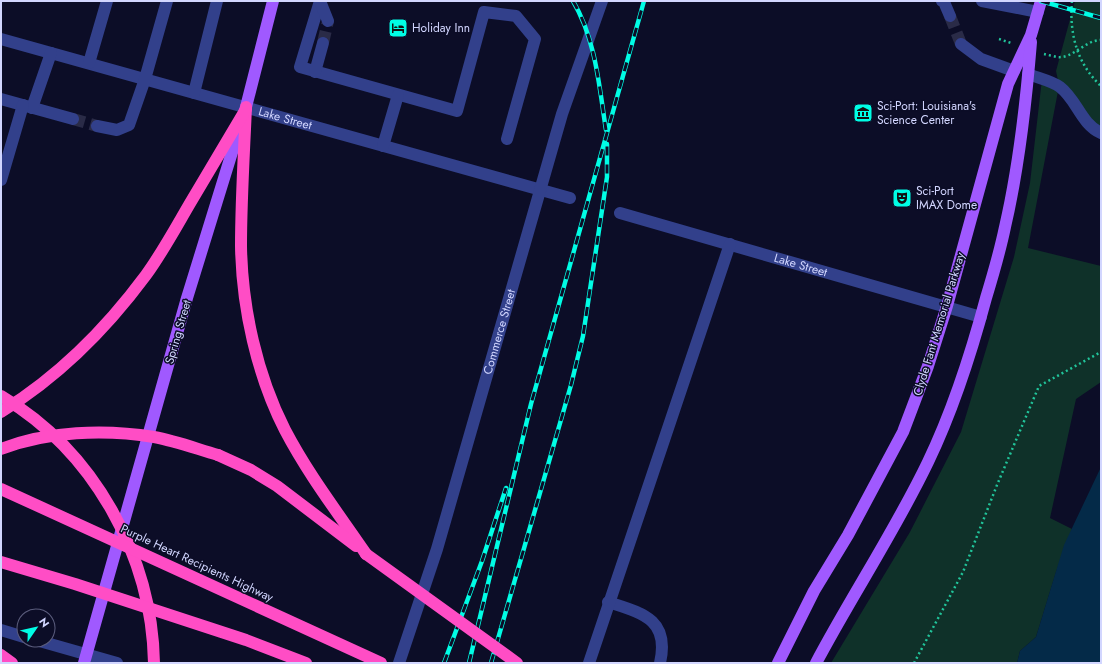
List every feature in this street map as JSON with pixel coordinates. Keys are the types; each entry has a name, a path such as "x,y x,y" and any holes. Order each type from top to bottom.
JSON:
{"highway":[{"path":"1,412 28,395 73,358 126,300 164,248 246,108"},
{"path":"246,108 241,247 246,298 254,343 267,387 285,429 306,468 366,554"},
{"path":"1,396 36,420 56,438 96,484 115,513 129,542 140,574 148,605 154,663"},
{"path":"1,449 50,436 109,434 154,437 218,455 251,470 277,486 366,554 517,663"},
{"name":"Purple Heart Recipients Highway","path":"1,489 381,663"},
{"path":"1,562 75,584 239,637 306,663"},
{"path":"1,655 12,663"}],"main road":[{"name":"Spring Street","path":"85,659 187,298 246,108 272,1"},
{"name":"Clyde Fant Memorial Parkway","path":"816,663 842,612 899,519 929,461 954,400 981,317 1006,227 1018,157 1028,74 1028,49 1039,7"},
{"name":"Clyde Fant Memorial Parkway","path":"778,663 814,591 848,535 903,432 928,366 947,306 1008,84 1014,71 1028,49"}],"street":[{"path":"90,63 107,1"},
{"path":"97,126 117,130 129,125 145,79 167,1"},
{"path":"194,93 217,1"},
{"path":"320,1 328,22"},
{"path":"320,1 300,67 457,111 484,12 516,16 535,39 507,139"},
{"name":"Commerce Street","path":"399,663 437,549 562,114 602,1"},
{"path":"946,1 950,16"},
{"path":"982,1 1039,7"},
{"name":"Lake Street","path":"1,39 570,198"},
{"path":"315,72 323,43"},
{"path":"961,44 981,59 1014,71"},
{"path":"1,180 27,106 51,53"},
{"path":"1028,74 1059,86 1070,96 1082,117 1096,131 1101,133"},
{"path":"383,146 398,95"},
{"path":"1,99 73,119"},
{"name":"Lake Street","path":"620,213 981,317"},
{"path":"589,663 608,602 730,244"},
{"path":"608,602 643,613 658,628 664,649 660,663"},
{"path":"1,630 16,635"},
{"path":"56,648 85,659 117,663"}],"path":[{"path":"1072,1 1072,28 1077,51 1093,79 1101,86"},
{"path":"999,39 1058,57 1077,51 1091,42 1101,40"},
{"path":"914,663 963,572 997,485 1039,386 1101,352"}],"green space":[{"path":"1075,1 1101,1 1101,133 1059,86 1028,248 1101,266 1101,382 1076,399 1050,518 1072,529 1056,572 1036,637 1020,651 1017,663 831,663 910,532 961,432 1014,257 1030,183 1042,79 1059,85 1056,71"}],"water":[{"path":"1101,467 1101,663 1017,663 1020,651 1036,637 1064,545"}],"tunnel":[{"path":"950,16 961,44"},
{"path":"323,43 328,21"},
{"path":"73,119 97,126"}],"railway":[{"path":"573,1 581,16 592,47 599,80 606,130"},
{"path":"469,663 531,404 644,1"},
{"path":"1041,1 1101,18"},
{"path":"491,663 571,385 583,336 607,177 607,144"},
{"path":"444,663 482,561 506,488"}],"place":[{"name":"Holiday Inn","path":"398,28"},
{"name":"Sci-Port: Louisiana's Science Center","path":"863,113"},
{"name":"Sci-Port IMAX Dome","path":"902,198"}]}
